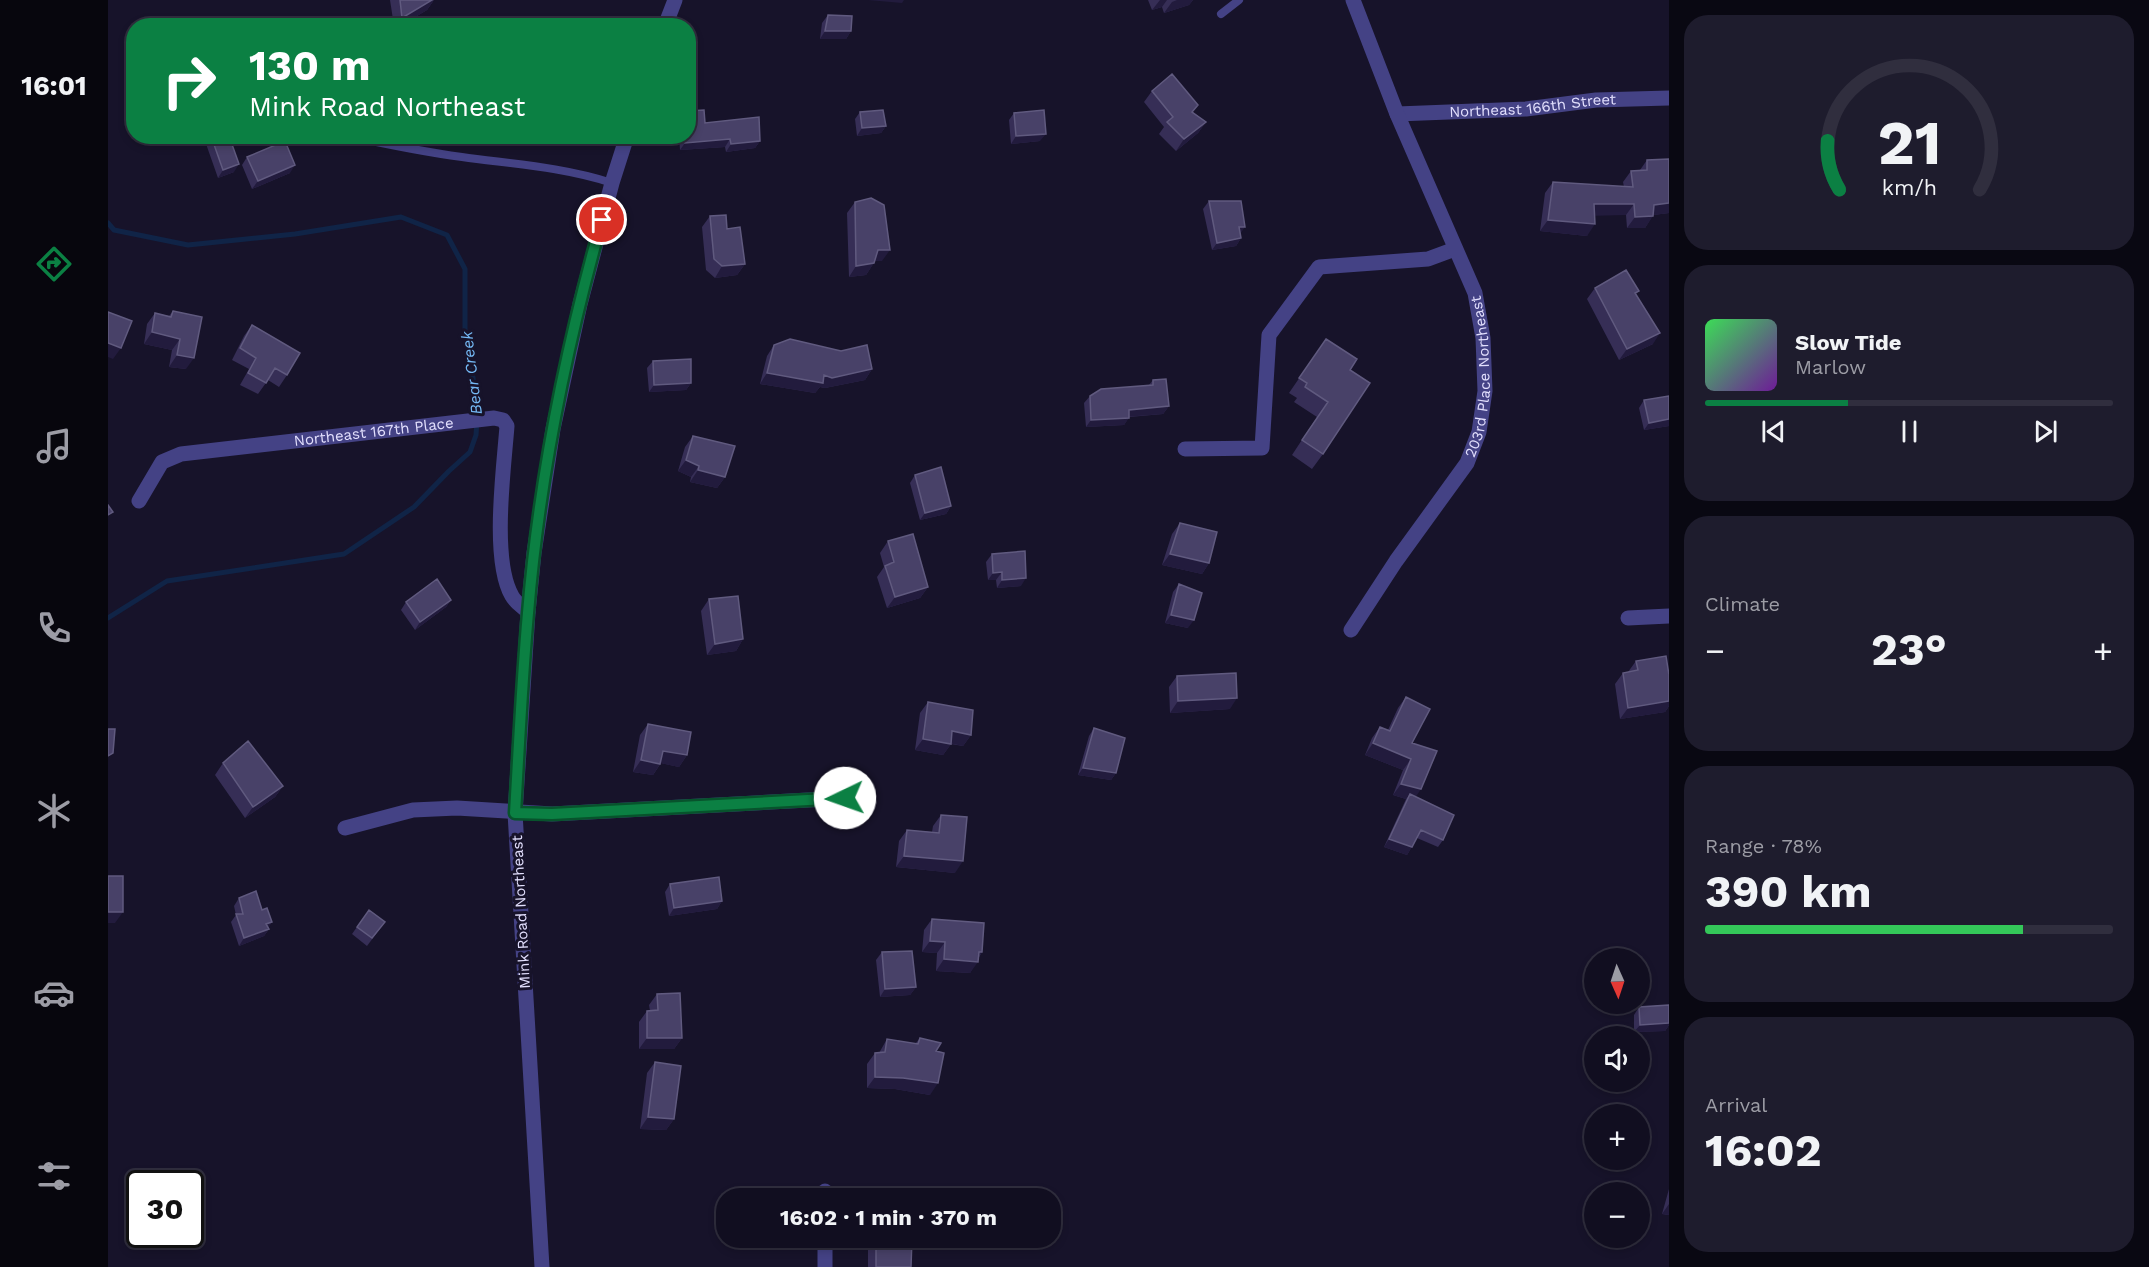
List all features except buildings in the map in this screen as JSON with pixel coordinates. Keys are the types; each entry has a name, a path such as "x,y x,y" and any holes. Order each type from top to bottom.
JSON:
{"street":[{"path":"668,18 675,0"},
{"name":"203rd Place Northeast","path":"1351,630 1396,561 1467,463 1479,432 1485,391 1483,338 1475,293 1397,114 1353,0"},
{"name":"Northeast 166th Street","path":"1397,114 1526,109 1596,100 1669,98"},
{"name":"Mink Road Northeast","path":"542,1267 515,813 528,612 534,553 553,429 580,304 624,144"},
{"path":"1185,449 1262,448 1269,335 1319,267 1428,259 1455,249"},
{"name":"Northeast 167th Place","path":"139,501 162,462 181,454 494,418 503,420 507,426 500,525 505,572 512,596 528,612"},
{"path":"1628,618 1669,616"},
{"path":"345,828 413,810 457,808 552,814 845,798"},
{"path":"825,1248 825,1267"}],"lane":[{"path":"1221,14 1239,0"},
{"path":"391,144 460,157 541,167 594,177 612,183"}],"waterway":[{"name":"Bear Creek","path":"108,223 114,230 188,245 295,234 401,217 447,235 465,269 465,331 478,407 476,435 470,452 414,507 344,554 167,581 108,618"}],"route":[{"path":"602,220 580,304 553,429 534,553 515,813 552,814 845,798"}]}
